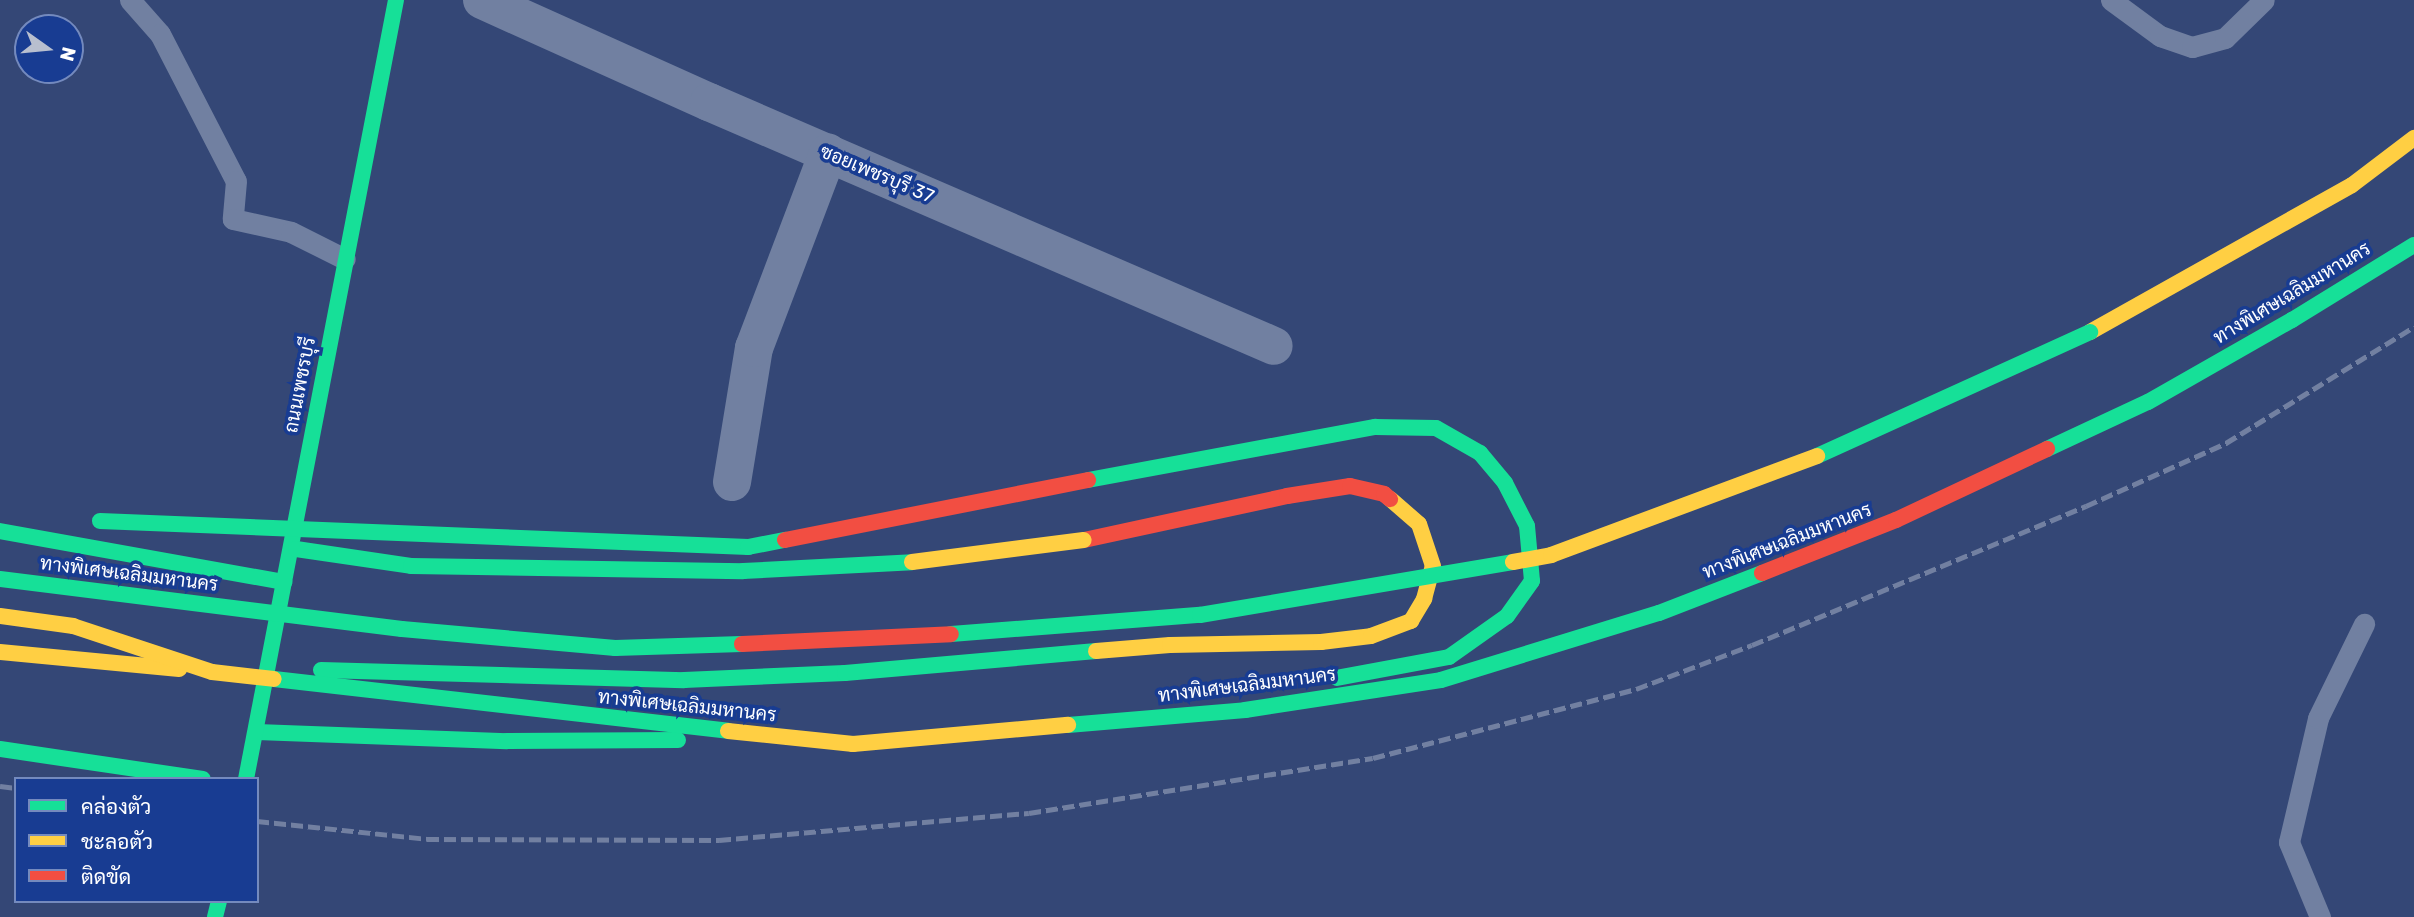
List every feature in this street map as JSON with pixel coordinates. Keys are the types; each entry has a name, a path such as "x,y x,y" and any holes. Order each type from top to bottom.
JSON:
{"main road":[{"name":"ถนนเพชรบุรี","path":"246,777 396,0"},
{"name":"ทางพิเศษเฉลิมมหานคร","path":"0,579 402,629 615,648 875,640 1200,615 1551,555 1816,457 2090,332 2352,185 2414,138"},
{"name":"ทางพิเศษเฉลิมมหานคร","path":"0,616 73,626 212,672 637,722 853,744 1245,710 1441,680 1658,613 1896,520 2148,402 2414,245"},
{"path":"268,669 684,680 775,677 1170,645 1321,642 1371,636 1411,621 1424,599 1433,566 1419,524 1384,494 1350,486 1287,496 1084,540 923,561 743,571 411,566 94,520 748,547 1376,427 1436,428 1480,453 1505,483 1527,526 1532,582 1507,616 1449,657 1325,680"},
{"path":"0,531 284,582"},
{"path":"0,652 212,672"},
{"path":"257,732 507,741 732,740 947,723 1202,697"},
{"path":"0,749 189,777"}],"street":[{"name":"ซอยเพชรบุรี 37","path":"482,0 1274,345"},
{"path":"732,482 754,348 828,153"}],"lane":[{"path":"130,0 160,34 236,181 233,219 290,232 345,260"},
{"path":"2111,0 2160,36 2192,47 2225,38 2264,0"},
{"path":"2320,917 2289,842 2318,718 2364,624"}],"railway":[{"path":"259,821 427,839 719,840 1029,813 1373,758 1636,689 1752,645 2086,506 2226,443 2414,327"},
{"path":"0,786 14,788"}],"traffic: fast":[{"path":"246,777 396,0"},
{"path":"2148,402 2292,320 2414,245"},
{"path":"1817,456 2090,332"},
{"path":"2047,449 2148,402"},
{"path":"1088,480 1375,427 1436,428 1480,453 1505,483 1527,526 1532,581 1507,616 1449,657 1337,678"},
{"path":"100,521 748,547 785,540"},
{"path":"0,531 284,582"},
{"path":"296,549 411,566 743,571 912,562"},
{"path":"951,634 1200,615 1513,562"},
{"path":"1068,725 1245,710 1441,680 1659,613 1762,573"},
{"path":"0,579 402,629 615,648 742,644"},
{"path":"321,670 684,680 845,673 1096,651"},
{"path":"274,679 728,731"},
{"path":"257,732 507,741 678,740"},
{"path":"0,749 189,777"},
{"path":"215,917 218,903"}],"traffic: slow":[{"path":"2090,332 2352,185 2414,138"},
{"path":"1513,562 1551,555 1817,456"},
{"path":"1096,651 1170,645 1321,642 1371,636 1411,621 1424,599 1433,566 1419,524 1390,499"},
{"path":"912,562 1084,540"},
{"path":"0,616 73,626 212,672 274,679"},
{"path":"0,652 179,669"},
{"path":"728,731 853,744 1068,725"}],"traffic: jam":[{"path":"1762,573 1896,520 2047,449"},
{"path":"785,540 1088,480"},
{"path":"1084,540 1287,496 1350,486 1384,494 1390,499"},
{"path":"742,644 951,634"}]}
